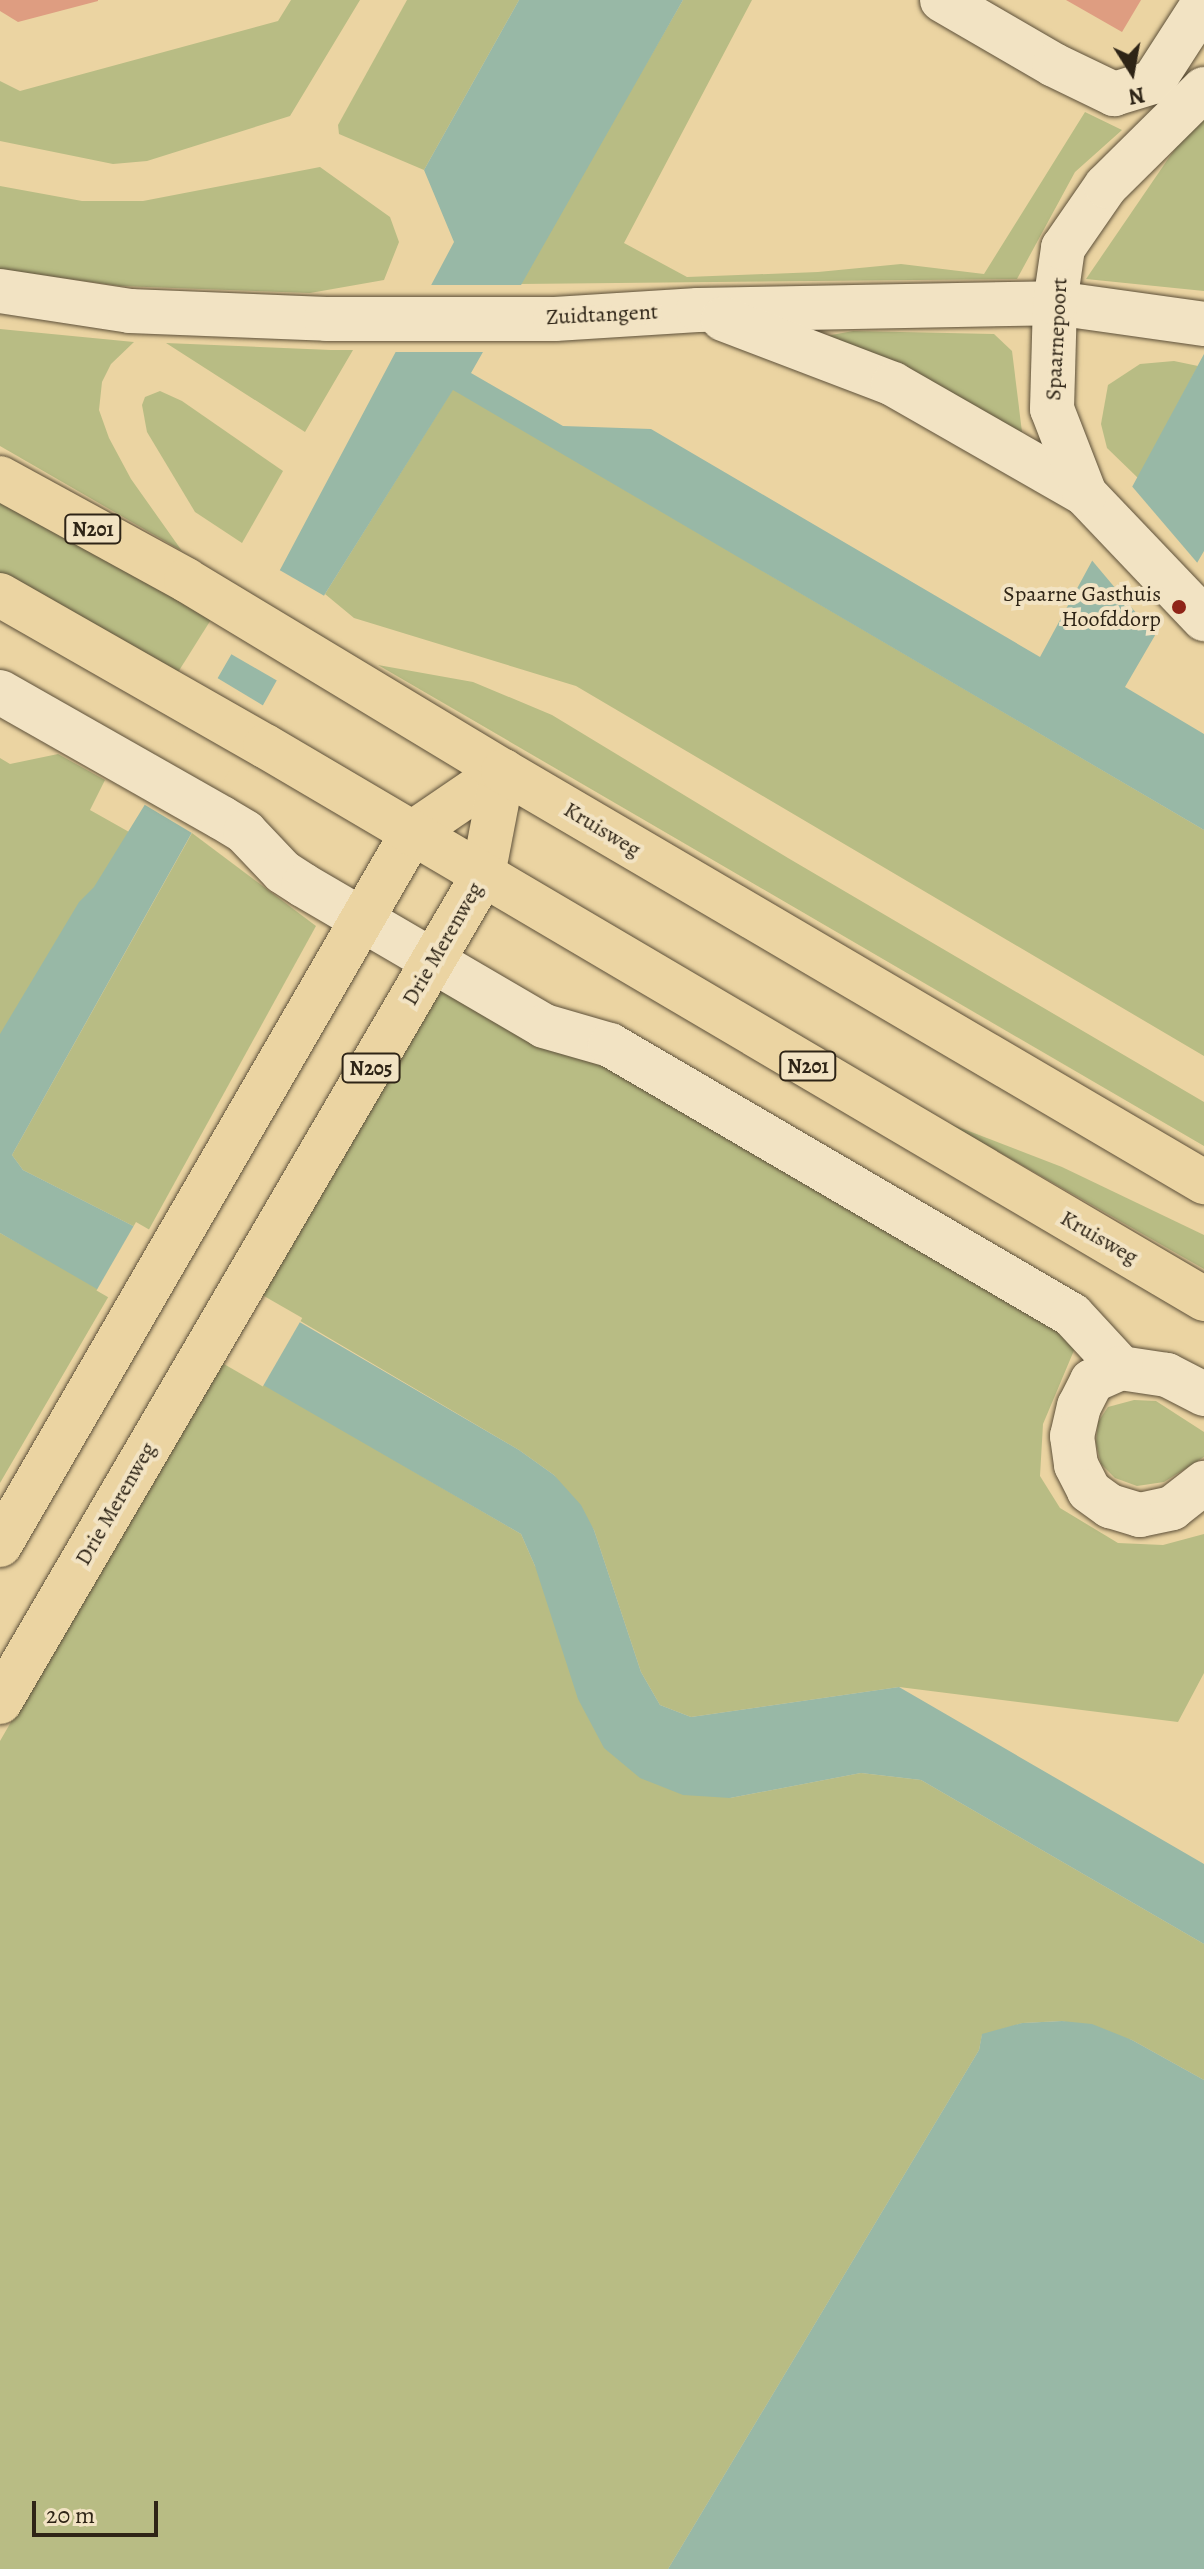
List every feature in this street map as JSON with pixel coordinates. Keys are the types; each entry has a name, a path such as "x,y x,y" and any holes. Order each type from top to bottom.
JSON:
{"main road":[{"name":"Kruisweg","path":"0,478 186,580 503,771 1204,1182"},
{"name":"Kruisweg","path":"0,595 265,746 1204,1299"},
{"path":"0,1545 412,833 503,771"},
{"name":"Drie Merenweg","path":"0,1702 483,875 503,771"}],"street":[{"path":"942,0 1054,65 1114,94 1153,82 1204,3"},
{"name":"Spaarnepoort","path":"1085,494 1052,409 1055,303 1063,248 1106,186 1204,89"},
{"name":"Zuidtangent","path":"0,291 130,311 326,319 555,319 698,310 1055,303 1198,323"},
{"name":"Spaarnepoort","path":"698,310 893,384 1085,494 1204,619"},
{"path":"0,692 245,832 283,872 544,1026 610,1045 1072,1315 1121,1368"},
{"path":"1204,1394 1167,1375 1121,1368 1092,1381 1079,1406 1072,1436 1076,1465 1089,1491 1110,1506 1140,1515 1172,1508 1204,1483"}],"green space":[{"path":"291,0 360,0 290,116 147,161 113,164 0,141 0,81 20,91 278,21"},
{"path":"407,0 519,0 424,170 339,134 338,125"},
{"path":"683,0 752,0 624,243 687,277 818,272 901,264 984,274 1085,112 1122,130 1075,172 1017,279 519,284"},
{"path":"1204,108 1204,291 1086,279 1168,159"},
{"path":"320,167 390,217 399,242 384,280 310,293 120,286 0,269 0,186 82,201 143,201"},
{"path":"0,329 134,342 111,364 102,382 99,410 109,438 131,479 182,551 0,446"},
{"path":"853,331 994,334 1012,351 1022,432 1012,437 826,336"},
{"path":"166,343 331,350 353,350 305,432"},
{"path":"1174,361 1198,366 1138,478 1107,448 1101,424 1108,385 1140,364"},
{"path":"453,389 1204,830 1204,1056 576,686 354,618 325,594"},
{"path":"160,391 182,401 283,471 242,543 195,512 147,432 142,405 145,397"},
{"path":"0,500 212,618 175,677 0,574"},
{"path":"378,665 473,682 552,715 788,858 1204,1102 1204,1146"},
{"path":"58,754 105,780 90,810 138,837 0,1071 0,758 10,764"},
{"path":"192,833 316,926 147,1233 23,1170 12,1155"},
{"path":"482,976 1083,1329 1043,1424 1040,1476 1060,1508 1118,1543 1163,1545 1204,1534 1204,1673 1178,1722 899,1687 691,1717 660,1705 641,1672 594,1530 554,1475 519,1450 258,1296 439,988"},
{"path":"948,1123 1062,1167 1204,1235 1204,1269"},
{"path":"0,1233 110,1294 0,1483"},
{"path":"221,1359 521,1534 535,1566 730,1798 861,1773 921,1780 1204,1944 1204,2080 1132,2040 1062,2021 1023,2023 982,2035 979,2050 668,2569 0,2569 0,1741"},
{"path":"1134,1400 1156,1401 1204,1432 1204,1457 1164,1482 1137,1486 1115,1478 1101,1464 1096,1443 1098,1422 1108,1407"}],"shaded area":[{"path":"519,0 683,0 471,373 563,426 651,429 1040,657 1204,354 1204,551 1125,687 1204,734 1204,830 453,390 325,594 12,1155 23,1170 147,1233 519,1450 554,1475 581,1505 594,1530 641,1672 660,1705 691,1717 899,1687 1204,1864 1204,1944 921,1780 861,1773 730,1798 683,1795 640,1778 604,1748 578,1699 535,1566 521,1534 0,1233 0,1034 79,902 94,887 144,806 281,568 454,242 424,170"},
{"path":"1062,2021 1092,2024 1132,2040 1204,2080 1204,2569 668,2569 979,2050 982,2034 1022,2023"}],"pier":[{"path":"428,285 523,285 487,352 392,352"},
{"path":"1130,484 1200,566 1158,639 1090,558"},
{"path":"276,568 327,598 279,682 228,652"},
{"path":"214,676 267,708 192,833 139,801"},
{"path":"136,1222 302,1318 263,1386 96,1290"}],"building":[{"path":"0,0 98,1 18,22 0,11"},
{"path":"1066,0 1141,0 1122,32"}],"place":[{"name":"Spaarne Gasthuis Hoofddorp","path":"1179,607"}]}
